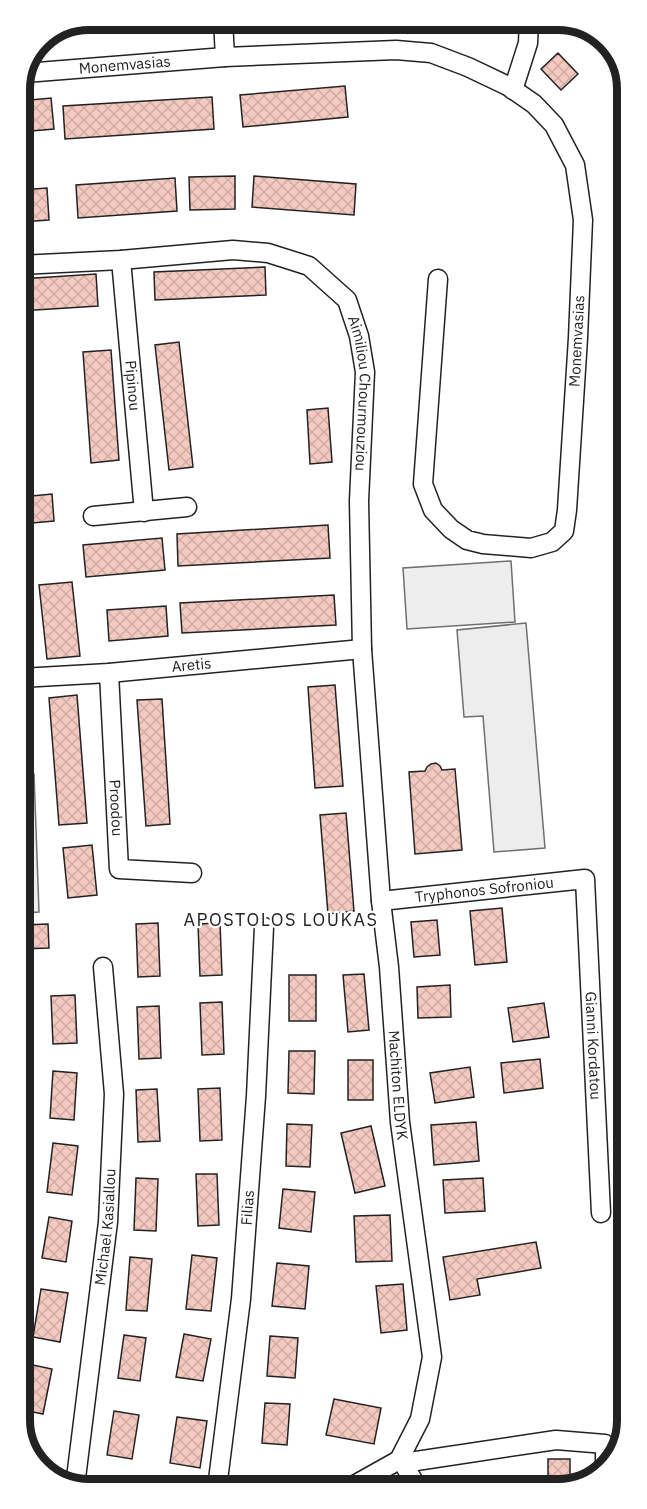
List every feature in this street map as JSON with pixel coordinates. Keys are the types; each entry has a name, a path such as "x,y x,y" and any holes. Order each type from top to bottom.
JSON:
{"street":[{"path":"224,30 225,57"},
{"path":"513,90 528,43 529,30"},
{"name":"Monemvasias","path":"33,72 225,57 396,50 431,54 468,67 513,90 534,104 554,125 575,165 583,220 567,510 564,531 552,542 531,548 483,544 467,540 451,529 433,510 423,484 438,279"},
{"name":"Aimiliou Chourmouziou","path":"30,265 121,260 233,250 268,253 309,266 347,300 359,336 365,372 359,501 362,649"},
{"name":"Pipinou","path":"121,260 144,512"},
{"path":"93,516 187,507"},
{"name":"Aretis","path":"30,677 109,673 362,649"},
{"name":"Machiton ELDYK","path":"362,649 400,1122 432,1358 420,1419 401,1462"},
{"name":"Proodou","path":"109,673 119,869 192,873"},
{"name":"Tryphonos Sofroniou","path":"381,901 585,879"},
{"name":"Gianni Kordatou","path":"585,879 601,1213"},
{"name":"Filias","path":"218,1479 241,1299 256,1096 264,927"},
{"name":"Michael Kasiallou","path":"76,1478 108,1222 114,1094 104,968"},
{"path":"368,1479 401,1462 556,1440 605,1444 605,1455"},
{"path":"401,1462 412,1479"}],"shaded area":[{"path":"511,561 515,622 407,629 403,568"},
{"path":"526,623 545,848 494,852 483,716 464,717 457,630"},
{"path":"30,774 34,774 39,912 30,913"}],"building":[{"path":"558,53 578,74 561,90 541,69"},
{"path":"345,86 348,117 243,127 240,95"},
{"path":"212,97 214,129 65,139 63,106"},
{"path":"51,98 54,129 30,131 30,100"},
{"path":"235,176 235,209 190,210 189,177"},
{"path":"254,176 356,184 354,215 252,207"},
{"path":"175,178 177,211 78,218 76,185"},
{"path":"47,188 49,220 30,221 30,189"},
{"path":"265,267 266,295 155,300 154,272"},
{"path":"96,274 98,306 30,310 30,278"},
{"path":"179,342 193,467 169,470 155,345"},
{"path":"111,350 119,460 91,463 83,352"},
{"path":"328,408 332,462 310,464 307,410"},
{"path":"52,494 54,521 30,523 30,496"},
{"path":"328,525 330,558 178,566 177,534"},
{"path":"162,538 165,570 86,577 83,545"},
{"path":"72,582 80,656 47,659 39,585"},
{"path":"334,595 336,625 182,633 180,603"},
{"path":"166,606 168,636 109,641 107,610"},
{"path":"335,685 343,786 315,788 308,687"},
{"path":"77,695 87,823 59,825 49,698"},
{"path":"162,699 170,824 146,826 137,700"},
{"path":"436,763 442,770 455,769 462,850 415,854 409,772 425,771 431,764"},
{"path":"346,813 354,911 328,914 320,815"},
{"path":"92,845 97,895 68,898 63,848"},
{"path":"502,908 507,962 475,965 470,911"},
{"path":"437,920 440,955 414,957 411,922"},
{"path":"158,923 160,976 138,977 136,924"},
{"path":"220,923 222,975 200,976 198,924"},
{"path":"48,924 49,948 30,949 30,925"},
{"path":"364,974 369,1030 348,1032 343,975"},
{"path":"289,975 316,975 316,1021 289,1021"},
{"path":"450,985 451,1017 418,1018 417,987"},
{"path":"75,995 77,1043 53,1044 51,996"},
{"path":"222,1002 224,1054 202,1055 200,1003"},
{"path":"544,1003 549,1037 513,1042 508,1008"},
{"path":"159,1006 161,1058 139,1059 137,1007"},
{"path":"289,1051 315,1051 314,1094 288,1093"},
{"path":"540,1059 543,1088 504,1093 501,1063"},
{"path":"348,1060 373,1060 373,1100 348,1100"},
{"path":"470,1067 474,1097 435,1103 430,1073"},
{"path":"53,1071 77,1073 74,1120 50,1118"},
{"path":"220,1088 222,1140 200,1141 198,1089"},
{"path":"157,1089 160,1141 138,1142 136,1090"},
{"path":"476,1122 479,1161 434,1165 431,1125"},
{"path":"287,1124 312,1125 310,1167 286,1166"},
{"path":"371,1126 385,1186 355,1193 341,1133"},
{"path":"53,1143 78,1146 72,1195 47,1192"},
{"path":"196,1174 217,1174 219,1225 198,1226"},
{"path":"136,1178 158,1179 156,1231 134,1230"},
{"path":"483,1178 485,1211 445,1213 443,1180"},
{"path":"283,1189 315,1192 311,1232 279,1228"},
{"path":"390,1215 392,1261 356,1262 354,1216"},
{"path":"49,1217 72,1221 66,1262 42,1258"},
{"path":"536,1242 541,1268 477,1279 480,1295 450,1300 443,1257"},
{"path":"192,1255 217,1258 211,1311 186,1309"},
{"path":"130,1257 152,1259 147,1311 126,1310"},
{"path":"277,1263 309,1266 305,1309 272,1306"},
{"path":"403,1284 407,1330 381,1333 376,1286"},
{"path":"41,1289 68,1293 60,1342 33,1337"},
{"path":"184,1334 211,1339 203,1381 176,1377"},
{"path":"124,1335 146,1338 140,1381 118,1378"},
{"path":"270,1336 298,1338 295,1378 267,1376"},
{"path":"30,1364 52,1369 43,1414 30,1411"},
{"path":"334,1399 381,1408 374,1444 326,1435"},
{"path":"265,1403 290,1404 287,1445 262,1443"},
{"path":"114,1411 139,1415 132,1459 107,1455"},
{"path":"177,1417 207,1421 200,1468 170,1463"},
{"path":"548,1459 570,1459 570,1477 548,1479"}],"district":[{"name":"APOSTOLOS LOUKAS","path":"281,920"}]}
